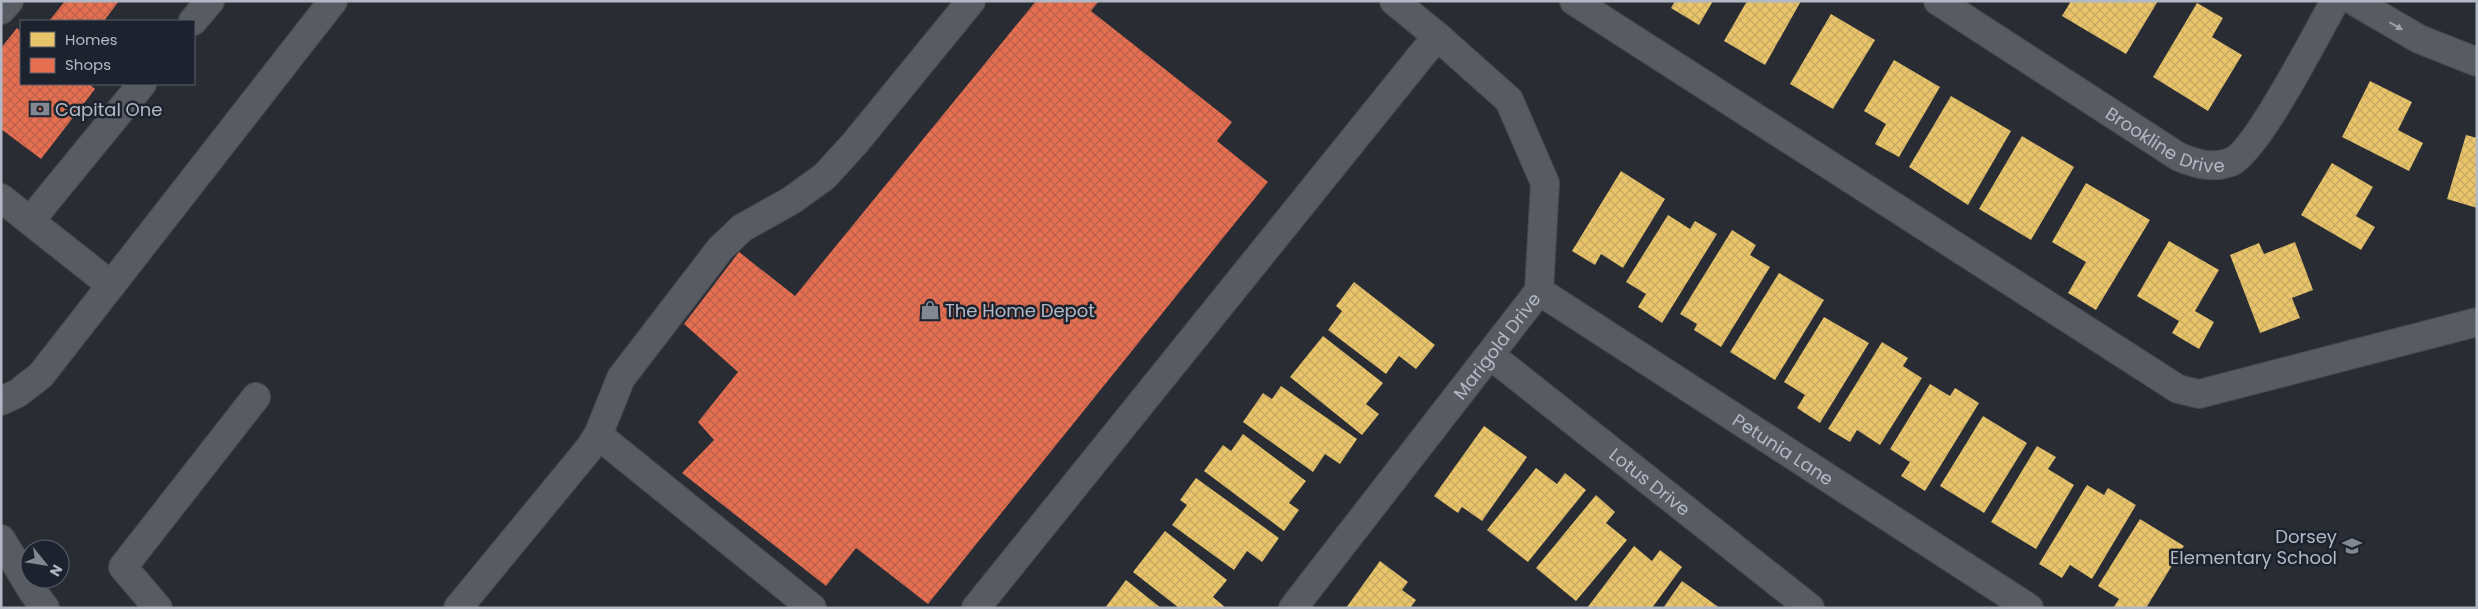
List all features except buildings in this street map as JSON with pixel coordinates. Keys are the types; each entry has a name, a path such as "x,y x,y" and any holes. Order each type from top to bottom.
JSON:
{"street":[{"path":"1,10 8,1"},
{"path":"194,20 210,1"},
{"path":"1,401 18,393 41,375 333,1"},
{"path":"458,608 598,435 621,378 720,249 742,228 792,200 825,176 971,1"},
{"name":"Marigold Drive","path":"1293,608 1539,291 1545,183 1509,100 1437,36 1394,1"},
{"path":"1574,1 2178,389 2199,394 2477,322"},
{"name":"Brookline Drive","path":"1938,1 2179,157 2205,167 2232,161 2262,129 2335,1"},
{"path":"2354,1 2419,39 2477,62"},
{"path":"976,608 1437,36"},
{"path":"30,221 141,85"},
{"path":"1,198 112,285"},
{"name":"Petunia Lane","path":"1539,291 2029,608"},
{"name":"Lotus Drive","path":"1490,355 1810,608"},
{"path":"158,608 123,567 256,397"},
{"path":"598,435 812,608"},
{"path":"1,540 32,592 45,608"}],"place":[{"name":"Capital One","path":"40,109"},
{"name":"The Home Depot","path":"930,310"},
{"name":"Dorsey Elementary School","path":"2352,546"}]}
